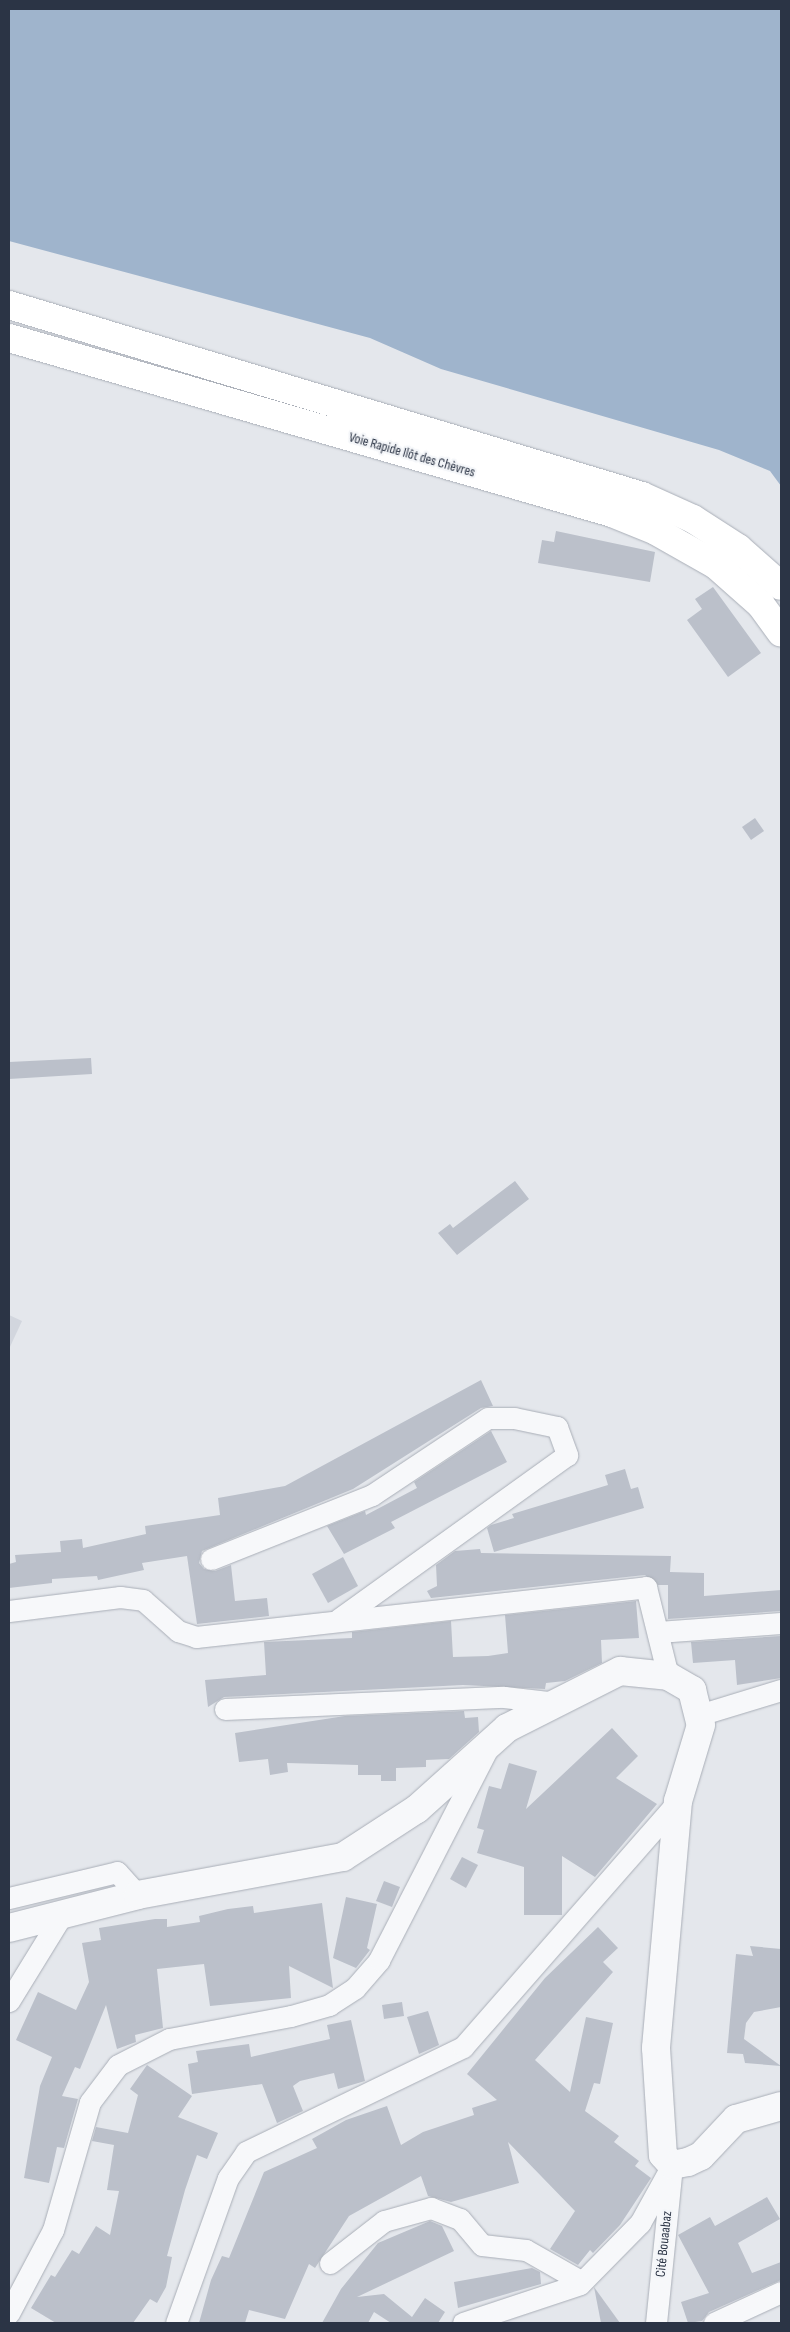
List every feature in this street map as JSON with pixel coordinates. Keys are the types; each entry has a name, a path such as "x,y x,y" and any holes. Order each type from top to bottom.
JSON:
{"highway":[{"name":"Voie Rapide Ilôt des Chèvres","path":"9,305 642,496 694,519 738,548 781,586"},
{"name":"Voie Rapide Ilôt des Chèvres","path":"9,338 612,513 656,530 716,564 761,605 781,633"}],"street":[{"path":"211,1560 372,1495 488,1418 514,1418 557,1427 567,1455 337,1620"},
{"path":"9,1611 120,1597 144,1600 178,1630 196,1637 646,1587 668,1676"},
{"path":"658,1632 781,1622"},
{"path":"9,1928 138,1895 343,1857 417,1809 506,1728 620,1671 668,1676 692,1690 701,1725 678,1801 656,2048 658,2139 663,2155 672,2165"},
{"path":"698,1715 781,1690"},
{"path":"225,1709 504,1697 557,1703"},
{"path":"9,2313 53,2230 90,2102 118,2065 169,2039 291,2016 329,2005 355,1988 379,1960 492,1741"},
{"path":"176,2323 228,2178 246,2152 462,2047 678,1801"},
{"path":"9,1898 117,1872 138,1895"},
{"path":"9,2001 62,1915"},
{"path":"464,2323 582,2282 640,2223 672,2165 701,2156 736,2119 781,2106"},
{"name":"Cité Bouaabaz","path":"656,2323 672,2165"},
{"path":"330,2263 384,2221 431,2208 460,2219 482,2245 526,2250 582,2282"},
{"path":"714,2323 781,2292"}],"shaded area":[{"path":"9,1315 22,1321 9,1349"}],"water":[{"path":"9,9 781,9 781,486 770,471 719,450 441,369 370,338 9,241"}],"building":[{"path":"556,531 655,552 650,582 538,563 542,540 554,542"},
{"path":"713,587 761,653 728,677 687,620 702,609 695,599"},
{"path":"755,818 764,831 751,840 742,827"},
{"path":"91,1058 92,1074 9,1079 9,1062"},
{"path":"515,1181 529,1199 457,1255 438,1233 450,1224 453,1228"},
{"path":"481,1380 493,1406 481,1408 353,1489 202,1551 199,1563 204,1569 215,1571 231,1565 235,1601 267,1598 269,1616 197,1624 187,1556 142,1563 144,1570 98,1580 97,1576 52,1579 52,1583 9,1588 9,1564 16,1562 15,1555 61,1552 60,1541 82,1539 83,1548 146,1534 145,1526 220,1515 218,1498 285,1486"},
{"path":"491,1431 507,1462 391,1522 395,1528 344,1554 327,1526 365,1511 366,1515 417,1488 414,1482"},
{"path":"625,1469 631,1489 638,1487 644,1508 494,1552 487,1528 491,1525 514,1518 512,1514 608,1485 605,1475"},
{"path":"480,1549 481,1553 671,1556 670,1572 704,1573 704,1596 781,1590 781,1611 668,1619 668,1585 658,1585 645,1575 431,1598 427,1591 437,1586 436,1565 455,1551"},
{"path":"343,1557 358,1586 328,1603 312,1574"},
{"path":"636,1601 639,1638 601,1640 602,1663 565,1681 546,1683 545,1689 463,1685 224,1697 208,1707 205,1680 266,1675 264,1642 352,1638 352,1632 451,1621 453,1657 488,1656 508,1653 505,1615"},
{"path":"781,1636 781,1678 737,1685 735,1660 693,1663 691,1642"},
{"path":"464,1711 465,1718 478,1717 479,1732 449,1759 426,1760 426,1767 396,1768 396,1781 381,1781 381,1775 358,1775 358,1765 287,1763 288,1772 270,1775 268,1759 239,1762 235,1733 345,1716"},
{"path":"612,1728 638,1756 616,1778 657,1804 595,1877 562,1856 562,1915 524,1915 524,1867 477,1853 484,1830 477,1828 489,1786 501,1789 509,1763 537,1771 526,1809"},
{"path":"462,1857 478,1865 466,1888 450,1879"},
{"path":"384,1881 400,1887 392,1907 376,1901"},
{"path":"346,1897 377,1904 367,1948 370,1950 356,1968 333,1958"},
{"path":"322,1903 333,1988 289,1966 291,1998 210,2006 204,1964 157,1969 163,2028 135,2035 136,2042 117,2049 106,2005 80,2069 75,2067 62,2096 78,2099 64,2148 57,2147 49,2183 24,2178 40,2086 52,2057 16,2040 38,1992 76,2010 89,1982 82,1943 101,1940 99,1928 155,1919 167,1919 167,1927 200,1922 199,1916 228,1909 253,1906 254,1913"},
{"path":"598,1927 618,1948 603,1962 613,1972 535,2060 570,2092 586,2017 613,2023 600,2084 594,2083 585,2111 619,2136 614,2142 639,2161 635,2166 651,2178 620,2225 593,2253 590,2250 578,2265 550,2249 575,2211 508,2142 519,2183 451,2202 428,2196 421,2176 349,2216 315,2268 309,2264 285,2319 249,2310 245,2323 199,2323 211,2280 222,2256 229,2258 264,2172 317,2148 312,2139 346,2120 387,2106 401,2145 423,2132 474,2115 472,2108 497,2100 467,2074 545,1978"},
{"path":"750,1946 781,1949 781,2007 754,2012 746,2023 744,2039 781,2066 745,2063 743,2054 727,2053 736,1954 753,1956"},
{"path":"402,2002 404,2016 384,2019 382,2005"},
{"path":"428,2011 439,2045 419,2054 407,2017"},
{"path":"351,2020 365,2081 338,2089 334,2073 300,2081 293,2086 303,2111 277,2123 262,2084 192,2094 188,2064 198,2062 196,2051 249,2044 251,2057 330,2039 327,2025"},
{"path":"147,2065 192,2096 178,2117 218,2133 207,2159 197,2155 185,2190 167,2256 172,2257 166,2287 157,2303 150,2299 133,2323 56,2323 31,2308 51,2275 55,2277 72,2250 79,2254 96,2226 110,2235 119,2191 107,2190 114,2145 92,2141 96,2127 128,2133 138,2095 130,2089"},
{"path":"767,2197 780,2219 738,2243 752,2273 781,2262 781,2280 709,2312 702,2321 688,2323 681,2302 709,2293 678,2235 710,2217 715,2226"},
{"path":"430,2221 442,2226 454,2251 357,2297 384,2294 412,2317 425,2298 445,2312 438,2323 391,2323 374,2312 368,2323 322,2323 341,2289 378,2243"},
{"path":"532,2268 540,2272 541,2284 458,2308 454,2282"},
{"path":"594,2287 620,2323 601,2323"}]}
